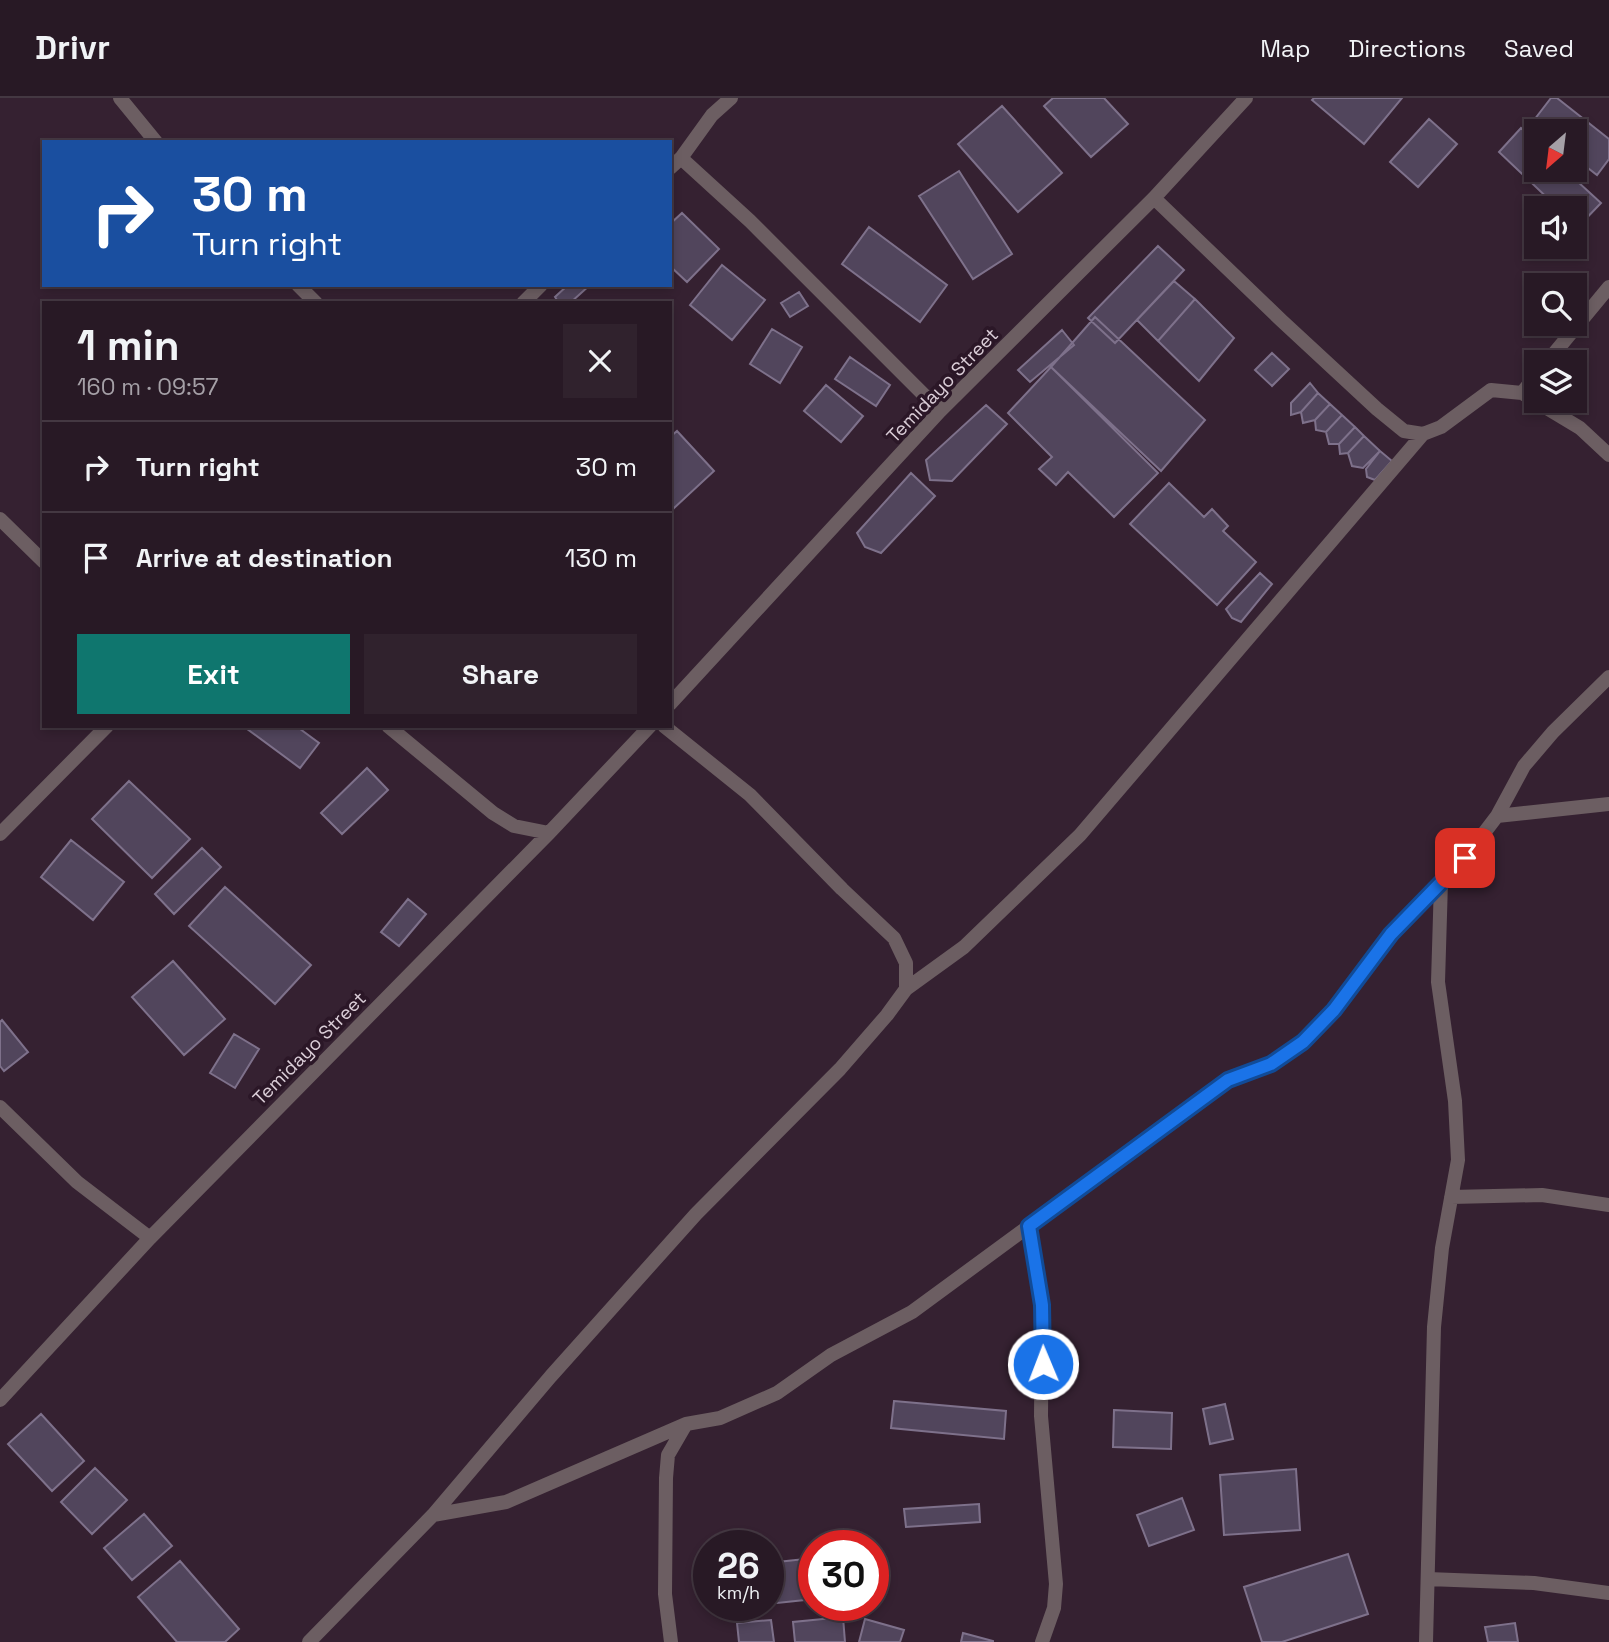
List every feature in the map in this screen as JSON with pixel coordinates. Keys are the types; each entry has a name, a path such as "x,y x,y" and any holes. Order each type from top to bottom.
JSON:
{"street":[{"path":"120,98 154,140"},
{"path":"731,98 712,115 676,163 750,221 940,411"},
{"name":"Temidayo Street","path":"672,702 940,411 1154,198 1247,98"},
{"path":"1154,198 1377,409 1404,431 1423,433 1441,428 1491,390 1522,393 1580,428 1609,455"},
{"path":"300,287 314,301"},
{"path":"525,301 539,287"},
{"path":"1557,350 1609,287"},
{"path":"309,1642 433,1515 551,1376 696,1214 840,1069 906,989 964,947 1080,835 1423,433"},
{"path":"0,519 42,560"},
{"path":"433,1515 506,1502 686,1424 720,1418 777,1393 831,1355 912,1312 1228,1080 1271,1064 1303,1042 1334,1010 1391,934 1465,858 1497,816 1524,766 1553,732 1609,677"},
{"path":"0,834 105,728"},
{"path":"390,728 492,813 514,826 548,833"},
{"name":"Temidayo Street","path":"0,1400 150,1238 648,728"},
{"path":"666,728 750,795 894,938 906,962 906,989"},
{"path":"1497,816 1609,804"},
{"path":"1426,1642 1434,1326 1441,1248 1458,1160 1455,1101 1438,982 1441,882"},
{"path":"0,1107 77,1182 150,1238"},
{"path":"1451,1198 1542,1195 1609,1206"},
{"path":"1029,1226 1042,1305 1041,1416 1056,1584 1054,1608 1042,1642"},
{"path":"671,1642 665,1594 666,1478 668,1455 686,1424"},
{"path":"1428,1579 1534,1583 1609,1593"}],"building":[{"path":"1053,98 1104,98 1128,124 1091,157 1044,106"},
{"path":"1402,98 1364,144 1312,100"},
{"path":"1551,98 1557,98 1584,119 1535,119"},
{"path":"1002,106 1062,173 1018,212 958,144"},
{"path":"1429,119 1457,144 1418,187 1390,162"},
{"path":"1587,122 1609,139 1609,159 1597,175 1587,167"},
{"path":"1521,128 1524,131 1524,176 1499,152"},
{"path":"959,171 1012,254 973,279 919,196"},
{"path":"1531,182 1578,182 1601,203 1587,218 1587,196 1545,196"},
{"path":"682,213 719,249 687,282 672,268 672,222"},
{"path":"869,227 947,285 920,322 842,264"},
{"path":"1158,246 1184,270 1115,343 1088,318"},
{"path":"722,265 765,300 732,340 690,305"},
{"path":"1174,281 1195,299 1158,341 1137,320"},
{"path":"566,287 588,287 572,301 558,301 555,297"},
{"path":"799,292 808,306 790,317 781,303"},
{"path":"1195,299 1234,338 1199,381 1158,341"},
{"path":"1095,317 1205,420 1161,471 1051,367"},
{"path":"772,329 802,347 780,383 750,364"},
{"path":"1062,330 1074,345 1030,382 1018,370"},
{"path":"1272,353 1289,369 1272,386 1255,370"},
{"path":"850,357 890,385 876,406 835,379"},
{"path":"1051,367 1158,473 1114,517 1068,472 1056,485 1039,469 1052,457 1008,413"},
{"path":"1310,383 1318,393 1301,412 1291,415 1291,403"},
{"path":"826,385 863,416 841,442 804,411"},
{"path":"1318,393 1330,404 1315,420 1303,423 1301,412"},
{"path":"1330,404 1342,415 1326,432 1316,430 1315,420"},
{"path":"986,405 1007,424 952,481 930,480 926,460"},
{"path":"1342,415 1355,427 1339,444 1329,444 1326,432"},
{"path":"1355,427 1364,436 1348,453 1340,454 1339,444"},
{"path":"677,431 714,471 673,509 672,508 672,435"},
{"path":"1364,436 1380,451 1363,468 1352,466 1348,453"},
{"path":"1380,451 1392,461 1375,480 1367,477 1366,469"},
{"path":"911,473 935,496 881,553 865,547 857,533"},
{"path":"1169,483 1204,517 1212,509 1228,526 1223,531 1256,562 1217,605 1130,524"},
{"path":"1260,573 1272,584 1241,622 1232,618 1226,609"},
{"path":"246,728 299,728 319,743 300,768"},
{"path":"367,768 388,790 342,834 321,813"},
{"path":"129,781 190,839 152,878 92,819"},
{"path":"71,840 124,882 93,920 41,877"},
{"path":"202,848 221,867 174,914 155,894"},
{"path":"225,887 311,965 275,1004 189,926"},
{"path":"408,899 426,914 399,946 381,932"},
{"path":"173,961 225,1019 184,1055 132,997"},
{"path":"2,1020 28,1052 4,1071 0,1066"},
{"path":"234,1034 259,1049 235,1088 210,1073"},
{"path":"894,1401 1006,1411 1004,1439 891,1428"},
{"path":"1225,1404 1233,1439 1210,1444 1203,1409"},
{"path":"1114,1410 1172,1413 1171,1449 1113,1447"},
{"path":"41,1414 84,1461 52,1491 8,1444"},
{"path":"95,1468 127,1500 92,1534 61,1502"},
{"path":"1296,1469 1300,1530 1224,1535 1220,1475"},
{"path":"1182,1498 1194,1530 1149,1546 1137,1515"},
{"path":"979,1504 980,1522 906,1527 904,1509"},
{"path":"144,1514 172,1546 132,1580 104,1548"},
{"path":"1348,1554 1368,1614 1282,1642 1262,1642 1244,1587"},
{"path":"798,1560 798,1601 784,1602 784,1561"},
{"path":"180,1561 239,1629 225,1642 177,1642 138,1597"},
{"path":"771,1621 774,1642 739,1642 737,1623"},
{"path":"843,1621 845,1642 795,1642 793,1622"},
{"path":"864,1621 904,1630 900,1642 859,1642"},
{"path":"1515,1623 1518,1642 1488,1642 1485,1627"},
{"path":"963,1633 993,1641 993,1642 961,1642"}],"route":[{"path":"1043,1364 1042,1305 1029,1226 1228,1080 1271,1064 1303,1042 1334,1010 1391,934 1465,858"}]}
